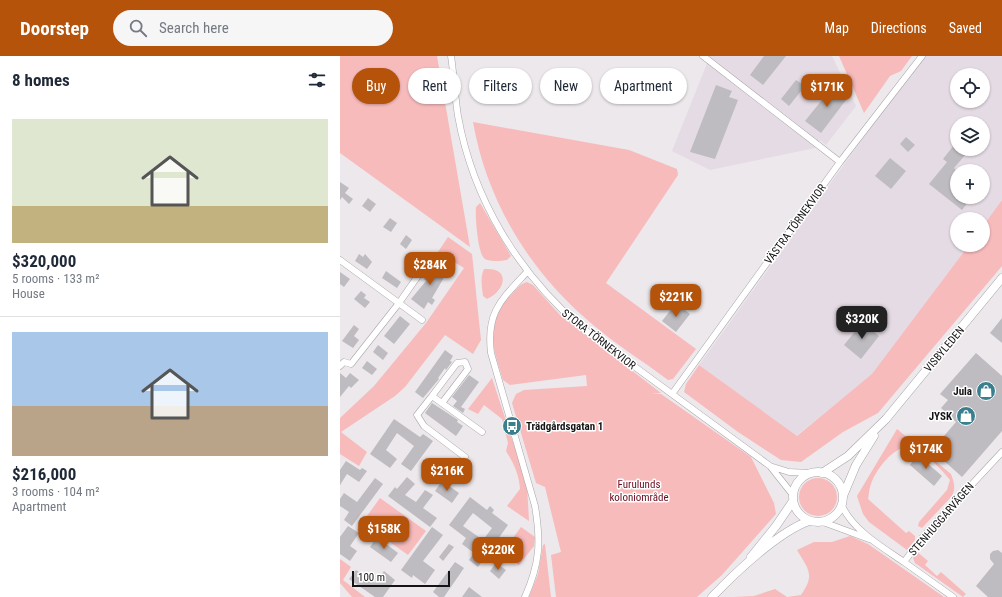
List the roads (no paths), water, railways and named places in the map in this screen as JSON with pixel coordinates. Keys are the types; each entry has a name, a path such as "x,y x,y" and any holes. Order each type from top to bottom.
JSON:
{"main road":[{"name":"VISBYLEDEN","path":"822,472 848,456 886,418 1002,278"},
{"name":"VISBYLEDEN","path":"843,496 856,465 886,418"},
{"path":"713,595 740,570 789,530 809,521 823,522 835,516 842,506 843,496 842,489 836,479 822,472 811,473 799,481 793,498 776,526 740,570"},
{"path":"793,498 797,511 809,521"}],"street":[{"name":"STORA TÖRNEKVIOR","path":"451,56 458,117 479,188 504,237 528,272 557,307 582,328 770,466"},
{"path":"703,56 840,162"},
{"name":"VÄSTRA TÖRNEKVIOR","path":"672,394 840,162 922,56"},
{"path":"340,260 422,320"},
{"path":"341,362 351,364 399,303 427,263"},
{"path":"525,597 536,567 539,548 539,530 535,506 491,353 489,336 491,321 497,307 528,272"},
{"path":"442,403 468,369 465,362 457,363 417,415 424,426 465,457"},
{"path":"432,396 482,432"},
{"name":"STENHUGGARVÄGEN","path":"876,542 904,562 922,538 1002,452"},
{"path":"770,466 789,472 811,473"},
{"path":"770,466 793,498"},
{"path":"842,506 848,519 876,542"},
{"path":"823,522 876,542"},
{"path":"904,562 953,597"}],"place":[{"name":"Jula","path":"986,391"},
{"name":"JYSK","path":"966,416"},
{"name":"Trädgårdsgatan 1","path":"512,426"}],"park label":[{"name":"Furulunds koloniområde","path":"639,490"}]}
